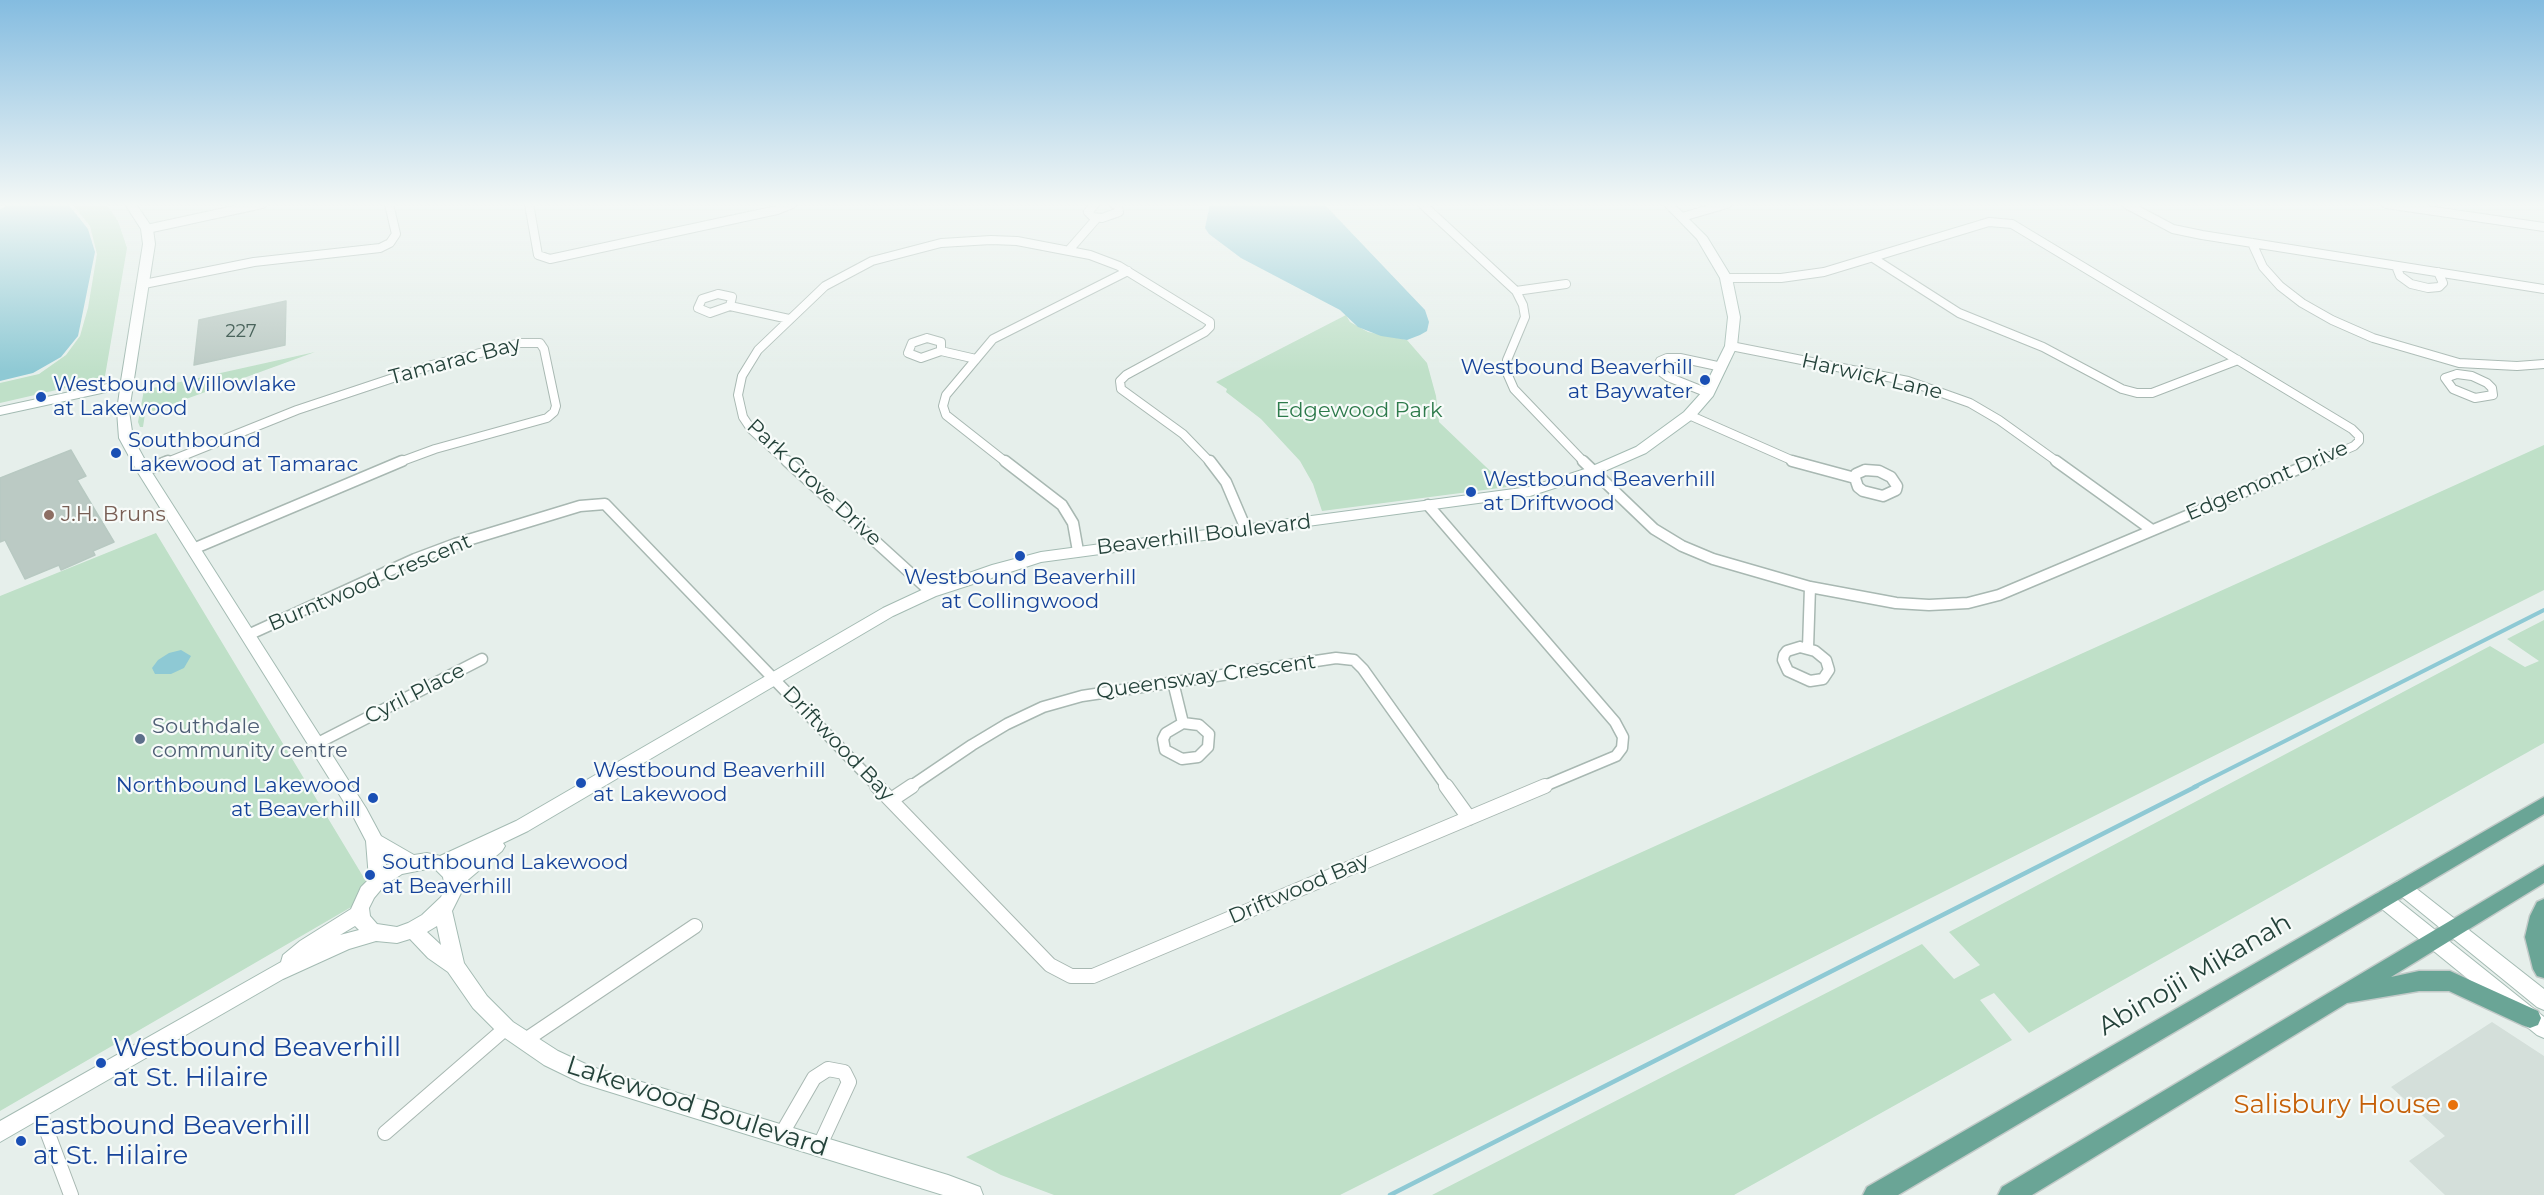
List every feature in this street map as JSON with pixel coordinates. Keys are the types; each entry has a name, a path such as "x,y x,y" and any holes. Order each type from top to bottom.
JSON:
{"main road":[{"name":"Abinojii Mikanah","path":"1875,1195 2544,805"},
{"path":"2010,1195 2544,873"},
{"path":"2544,908 2535,937 2540,962 2544,969"},
{"path":"2340,995 2419,981 2450,981 2488,997 2537,1024"}],"street":[{"path":"147,260 123,411 126,438 144,471 375,841 378,881"},
{"path":"144,284 274,260"},
{"name":"Park Grove Drive","path":"876,260 852,270 825,286 789,319 758,350 742,376 738,395 743,417 751,429 931,592"},
{"name":"Park Grove Drive","path":"1104,260 1128,271 1210,322 1210,327 1205,332 1126,375 1120,381 1120,389 1183,434 1201,450 1226,482 1246,529"},
{"path":"1482,260 1516,291 1566,284"},
{"name":"Beaverhill Boulevard","path":"441,864 522,826 888,612 931,592 997,569 1041,557 1078,551 1530,491 1593,471 1641,450 1689,415 1708,393 1731,346 1734,317 1726,278 1715,260"},
{"name":"Edgemont Drive","path":"1726,278 1803,276 1824,273 1867,260"},
{"path":"1876,260 1959,313 2043,347 2122,389 2137,393 2152,393 2238,360"},
{"name":"Edgemont Drive","path":"1516,291 1523,305 1525,317 1507,360 1508,373 1514,389 1593,471 1654,529 1682,546 1713,559 1810,587 1896,603 1929,605 1968,603 1999,595 2354,446 2359,441 2359,436 2352,429 2071,260"},
{"path":"2260,260 2263,267 2280,286 2302,303 2332,321 2373,338 2459,363 2517,366 2544,364"},
{"path":"2357,260 2544,289"},
{"path":"2396,266 2400,276 2411,284 2428,288 2439,287 2443,283 2438,272"},
{"path":"1078,551 1073,523 1062,506 946,415 943,406 946,395 993,339 1128,271"},
{"path":"730,306 789,319"},
{"name":"Tamarac Bay","path":"144,471 297,410 422,368 520,343 540,343 544,349 556,406 554,412 547,418 435,449 397,463 193,549"},
{"name":"Harwick Lane","path":"1731,346 1908,381 1970,403 1999,420 2152,530"},
{"path":"941,351 976,359"},
{"path":"1708,393 1668,377 1660,371 1658,366 1660,361 1667,358 1680,358 1722,367"},
{"path":"2459,363 2464,374 2487,383 2494,392 2493,395 2483,398 2467,396 2453,389 2446,382 2447,376 2464,374"},
{"path":"0,411 128,383"},
{"path":"62,398 112,398 123,411"},
{"path":"1689,415 1791,460 1855,478"},
{"name":"Burntwood Crescent","path":"248,635 415,559 454,544 580,506 605,504 774,678"},
{"name":"Driftwood Bay","path":"774,678 1050,964 1071,976 1092,976 1616,756 1622,748 1623,737 1615,722 1428,505"},
{"path":"1808,648 1810,587"},
{"name":"Queensway Crescent","path":"891,800 972,745 1007,724 1043,707 1082,696 1336,658 1354,660 1363,669 1469,818"},
{"name":"Cyril Place","path":"316,744 482,659"},
{"path":"1173,682 1183,723"},
{"name":"Beaverhill Boulevard","path":"454,881 522,826"},
{"path":"375,841 412,863"},
{"path":"0,1132 276,973 345,942 375,933 397,935 413,930 429,921 442,909 451,896 454,881 450,872 441,864 428,861 412,863 396,869 378,881 367,893 361,912 361,920 375,933"},
{"path":"2402,887 2544,1001"},
{"path":"2383,898 2537,1024"},
{"name":"Lakewood Boulevard","path":"442,909 455,966"},
{"path":"276,973 308,947 361,912"},
{"path":"525,1041 695,926"},
{"name":"Lakewood Boulevard","path":"413,930 435,952 455,966 480,1002 506,1028 551,1058 588,1076 972,1195"},
{"path":"385,1133 506,1028"},
{"path":"781,1135 814,1078 828,1069 844,1072 849,1082 819,1147"},
{"path":"39,1110 71,1195"}],"shaded area":[{"path":"2492,1022 2544,1056 2544,1195 2445,1195 2409,1161 2445,1136 2391,1087"}],"green space":[{"path":"96,260 125,260 105,376 74,386 0,403 0,383 39,374 66,355 80,336 88,308"},
{"name":"Edgewood Park","path":"1346,315 1350,322 1368,332 1407,340 1427,363 1436,396 1439,422 1507,487 1322,511 1313,484 1300,461 1261,419 1216,382"},
{"path":"315,352 145,414 143,427 140,427 138,422 144,390"},
{"path":"2544,445 2544,590 1340,1195 1054,1195 1001,1175 966,1157"},
{"name":"Southdale community centre","path":"156,533 367,883 353,906 0,1111 0,596"},
{"path":"2544,620 2544,743 2029,1033 1994,993 1980,1000 2012,1040 1734,1195 1432,1195 1922,944 1954,979 1980,965 1949,932 2490,646 2525,667 2539,661 2507,639"}],"water":[{"path":"0,260 93,260 78,336 61,357 33,373 0,381"},
{"path":"1244,260 1377,260 1425,310 1429,322 1427,331 1407,340 1381,336 1358,327 1340,310"},
{"path":"181,650 191,656 184,668 171,674 155,674 152,668 158,660 169,653"}],"building":[{"path":"286,301 285,345 194,365 199,320"},
{"name":"J.H. Bruns","path":"71,450 86,476 77,480 114,542 93,551 95,555 61,570 59,565 25,579 5,540 0,542 0,478"}],"waterway":[{"path":"2194,787 2544,610"},
{"path":"1390,1195 2197,786"}],"place":[{"name":"Westbound Beaverhill at Baywater","path":"1705,380"},
{"name":"Westbound Willowlake at Lakewood","path":"41,397"},
{"name":"Southbound Lakewood at Tamarac","path":"116,453"},
{"name":"Westbound Beaverhill at Driftwood","path":"1471,492"},
{"name":"J.H. Bruns","path":"49,515"},
{"name":"Westbound Beaverhill at Collingwood","path":"1020,556"},
{"name":"Southdale community centre","path":"140,739"},
{"name":"Westbound Beaverhill at Lakewood","path":"581,783"},
{"name":"Northbound Lakewood at Beaverhill","path":"373,798"},
{"name":"Southbound Lakewood at Beaverhill","path":"370,875"},
{"name":"Westbound Beaverhill at St. Hilaire","path":"101,1063"},
{"name":"Salisbury House","path":"2453,1105"},
{"name":"Eastbound Beaverhill at St. Hilaire","path":"21,1141"}]}
